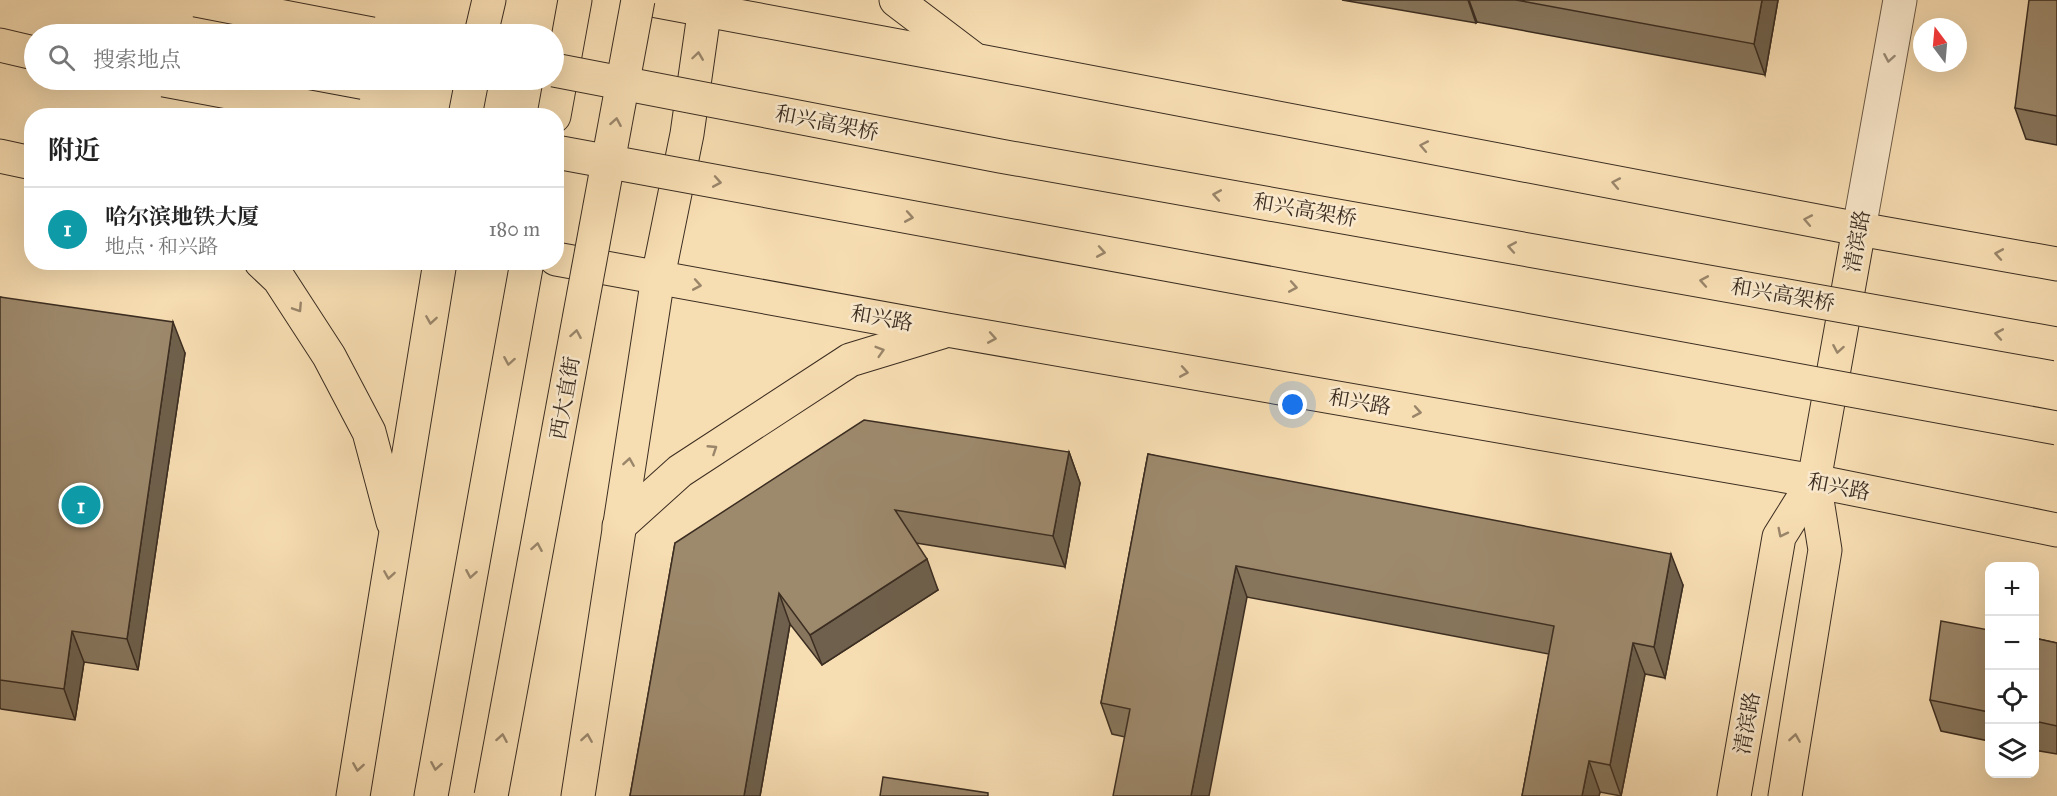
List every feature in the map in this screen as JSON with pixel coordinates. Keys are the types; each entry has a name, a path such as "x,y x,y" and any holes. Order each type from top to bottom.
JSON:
{"main road":[{"path":"196,0 320,24"},
{"path":"483,24 489,0"},
{"path":"564,61 575,0"},
{"name":"西大直街","path":"492,796 638,0"},
{"path":"652,0 706,5 974,60 1859,229 2057,264"},
{"path":"896,0 974,60"},
{"path":"578,796 658,278 687,134 706,5"},
{"path":"0,45 24,51"},
{"name":"和兴高架桥","path":"564,72 1000,156 2057,344"},
{"path":"218,90 314,108"},
{"path":"467,108 470,90"},
{"path":"555,108 559,90"},
{"path":"564,153 2057,428"},
{"path":"0,156 24,161"},
{"name":"清滨路","path":"1785,796 1825,550 1814,482 1859,229"},
{"name":"和兴路","path":"564,260 1814,482 2057,530"},
{"path":"269,270 279,279 329,356 369,432 396,532"},
{"path":"353,796 439,270"},
{"path":"431,796 526,270"},
{"path":"619,526 680,471 850,360 946,330"},
{"name":"清滨路","path":"1734,796 1779,537 1814,482"}],"street":[{"name":"清滨路","path":"1859,229 1900,0"}],"building":[{"path":"1516,0 1762,0 1754,44"},
{"path":"2029,0 2057,0 2057,116 2015,108"},
{"path":"0,297 173,322 127,639 72,631 64,689 0,680"},
{"path":"864,420 1069,452 1053,536 895,510 927,559 810,635 779,593 744,796 630,796 675,543"},
{"path":"1148,454 1671,554 1654,647 1633,643 1610,765 1589,761 1582,796 1522,796 1554,626 1236,566 1191,796 1113,796 1130,709 1101,703"},
{"path":"1941,621 1985,629 1985,711 1930,700"},
{"path":"2039,639 2057,643 2057,726 2039,722"},
{"path":"883,777 988,793 988,796 880,796"}],"place":[{"name":"哈尔滨地铁大厦","path":"81,505"}]}
